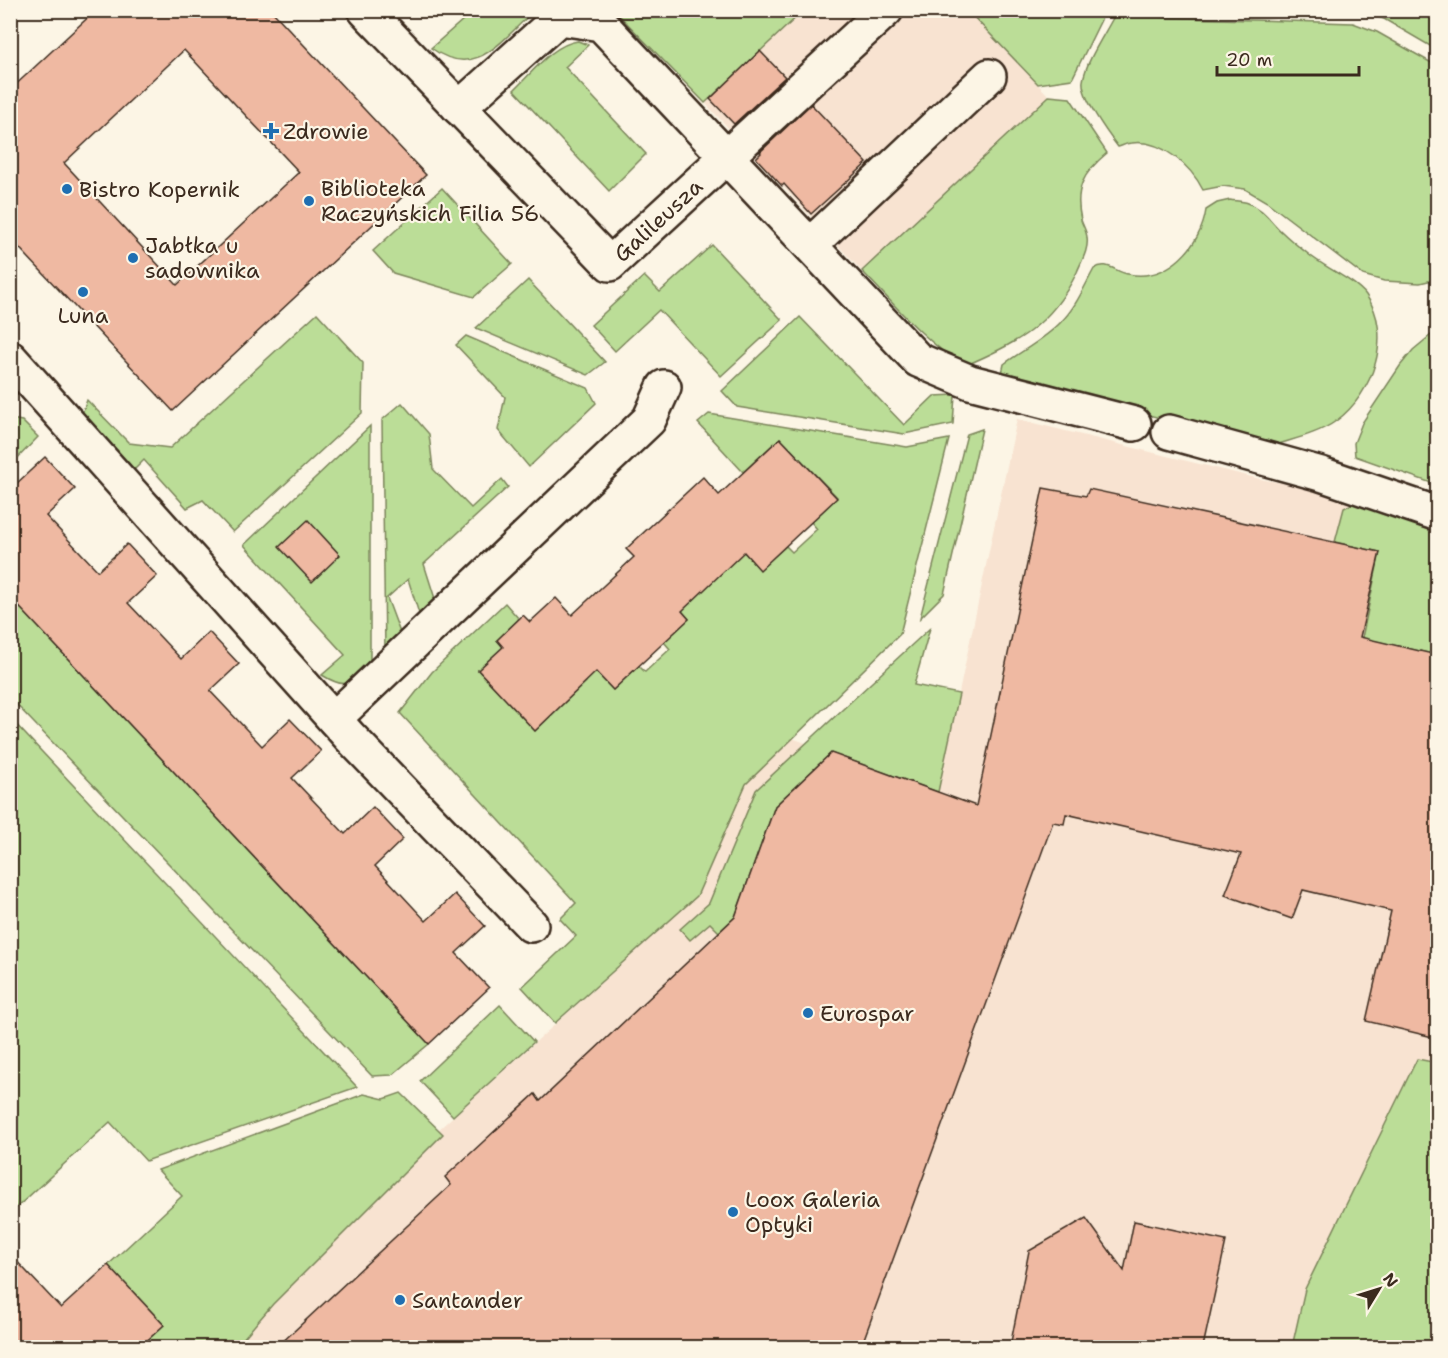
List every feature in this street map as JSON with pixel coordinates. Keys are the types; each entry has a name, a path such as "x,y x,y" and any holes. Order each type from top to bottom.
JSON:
{"street":[{"name":"Galileusza","path":"364,10 610,264 886,10"},
{"path":"459,108 559,18 601,24 918,360 970,382 1134,424"},
{"path":"810,245 989,76"},
{"path":"10,358 334,720 531,925"},
{"path":"334,720 649,420 664,387"},
{"path":"1169,432 1321,474 1437,514"}],"shaded area":[{"path":"803,10 968,11 1049,96 862,271 705,103"},
{"path":"1017,419 1260,479 1364,498 1389,509 1367,608 1437,625 1438,1317 1430,1347 197,1348 697,896 746,784 792,738 938,792"}],"green space":[{"path":"533,10 533,12 499,44 475,58 461,60 447,57 431,48 471,11"},
{"path":"615,11 803,11 705,103"},
{"path":"968,11 1042,11 1103,16 1072,79 1038,84"},
{"path":"1360,11 1437,11 1437,50 1384,19"},
{"path":"1114,16 1353,23 1377,32 1437,66 1437,279 1420,283 1384,281 1363,275 1267,202 1245,189 1223,186 1203,190 1191,172 1164,150 1143,143 1130,143 1118,147 1102,125 1086,96 1083,81 1092,56"},
{"path":"578,41 588,45 565,67 646,154 609,191 514,90 552,53 569,43"},
{"path":"1049,96 1070,98 1107,153 1086,175 1080,190 1079,209 1087,236 1086,251 1067,291 1044,320 1016,341 964,366 923,334 862,271"},
{"path":"442,188 512,264 474,297 393,273 373,251"},
{"path":"1230,200 1248,203 1258,208 1297,245 1361,289 1374,311 1379,345 1375,363 1360,396 1336,421 1313,433 1272,446 1001,378 1004,364 1048,334 1066,316 1094,269 1107,266 1123,273 1143,275 1169,267 1190,248 1203,223 1206,210 1217,203"},
{"path":"712,245 782,320 721,376 659,310 615,351 591,325 644,276 660,292"},
{"path":"528,280 605,362 588,375 476,328"},
{"path":"317,313 363,363 362,413 233,532 203,500 187,508 144,460 132,472 80,419 87,400 129,443 170,448"},
{"path":"800,317 904,425 934,396 955,395 953,424 904,434 737,407 722,391"},
{"path":"1437,330 1437,485 1355,456 1354,443 1362,423 1400,366 1413,350"},
{"path":"466,336 588,388 596,403 529,467 498,430 505,397 456,345"},
{"path":"402,403 429,434 433,469 471,508 502,479 508,487 424,564 437,605 421,620 408,579 387,598 402,638 385,653 382,420"},
{"path":"709,414 907,447 949,439 900,634 746,784 697,896 555,1023 522,987 576,936 560,919 576,903 400,713 432,672 505,603 519,619 497,640 503,647 478,670 535,731 586,682 589,665 613,690 639,666 645,672 670,649 664,642 689,619 682,611 736,544 760,569 786,546 792,552 817,529 811,522 837,497 780,438 743,472 698,423"},
{"path":"11,419 22,421 38,437 11,465"},
{"path":"370,426 370,668 352,681 342,684 322,675 345,655 244,545"},
{"path":"982,429 944,594 920,618 967,434"},
{"path":"1364,498 1438,528 1437,655 1362,638 1380,552 1335,542 1344,508"},
{"path":"10,597 429,1044 392,1075 372,1076 11,699"},
{"path":"930,628 914,685 959,694 938,792 831,753 775,806 735,917 719,932 710,923 690,940 680,929 709,903 756,790"},
{"path":"10,719 357,1087 146,1161 110,1122 16,1208 10,1182"},
{"path":"500,1005 534,1042 453,1116 420,1081"},
{"path":"1417,1059 1438,1063 1438,1317 1430,1347 1292,1347 1305,1289"},
{"path":"401,1093 443,1134 273,1304 236,1347 140,1347 164,1325 108,1265 182,1196 158,1170 364,1094 384,1099"}],"building":[{"path":"96,10 271,10 426,175 173,411 10,238 10,90","holes":["184,50 299,172 177,285 64,163"]},
{"path":"760,51 785,77 734,124 710,99"},
{"path":"811,104 867,163 811,214 756,158"},
{"path":"780,438 837,498 760,570 744,552 682,611 689,619 613,690 596,672 535,731 478,670 503,647 497,640 523,615 530,622 556,598 572,615 634,557 626,549 703,477 719,495"},
{"path":"45,457 75,489 46,516 98,571 127,544 157,576 128,603 181,659 209,632 239,664 210,691 262,746 290,719 321,751 292,778 345,834 373,807 403,839 375,866 426,921 455,894 485,926 456,953 489,988 429,1044 10,597 10,478 16,484"},
{"path":"1043,488 1086,496 1089,489 1380,552 1360,637 1437,655 1437,1038 1366,1021 1391,911 1303,890 1292,919 1225,895 1241,854 1066,814 1064,824 1053,822 861,1347 277,1347 451,1185 445,1177 535,1094 540,1101 735,917 775,806 831,753 976,806"},
{"path":"308,520 340,555 312,582 279,547"},
{"path":"1086,1218 1124,1271 1134,1221 1226,1241 1203,1347 1010,1347 1029,1251"},
{"path":"10,1254 61,1308 108,1265 164,1325 140,1347 10,1347"}],"place":[{"name":"Zdrowie","path":"271,131"},
{"name":"Bistro Kopernik","path":"67,189"},
{"name":"Biblioteka Raczyńskich Filia 56","path":"309,201"},
{"name":"Jabłka u sadownika","path":"133,258"},
{"name":"Luna","path":"83,292"},
{"name":"Eurospar","path":"808,1013"},
{"name":"Loox Galeria Optyki","path":"733,1212"},
{"name":"Santander","path":"400,1300"}]}
